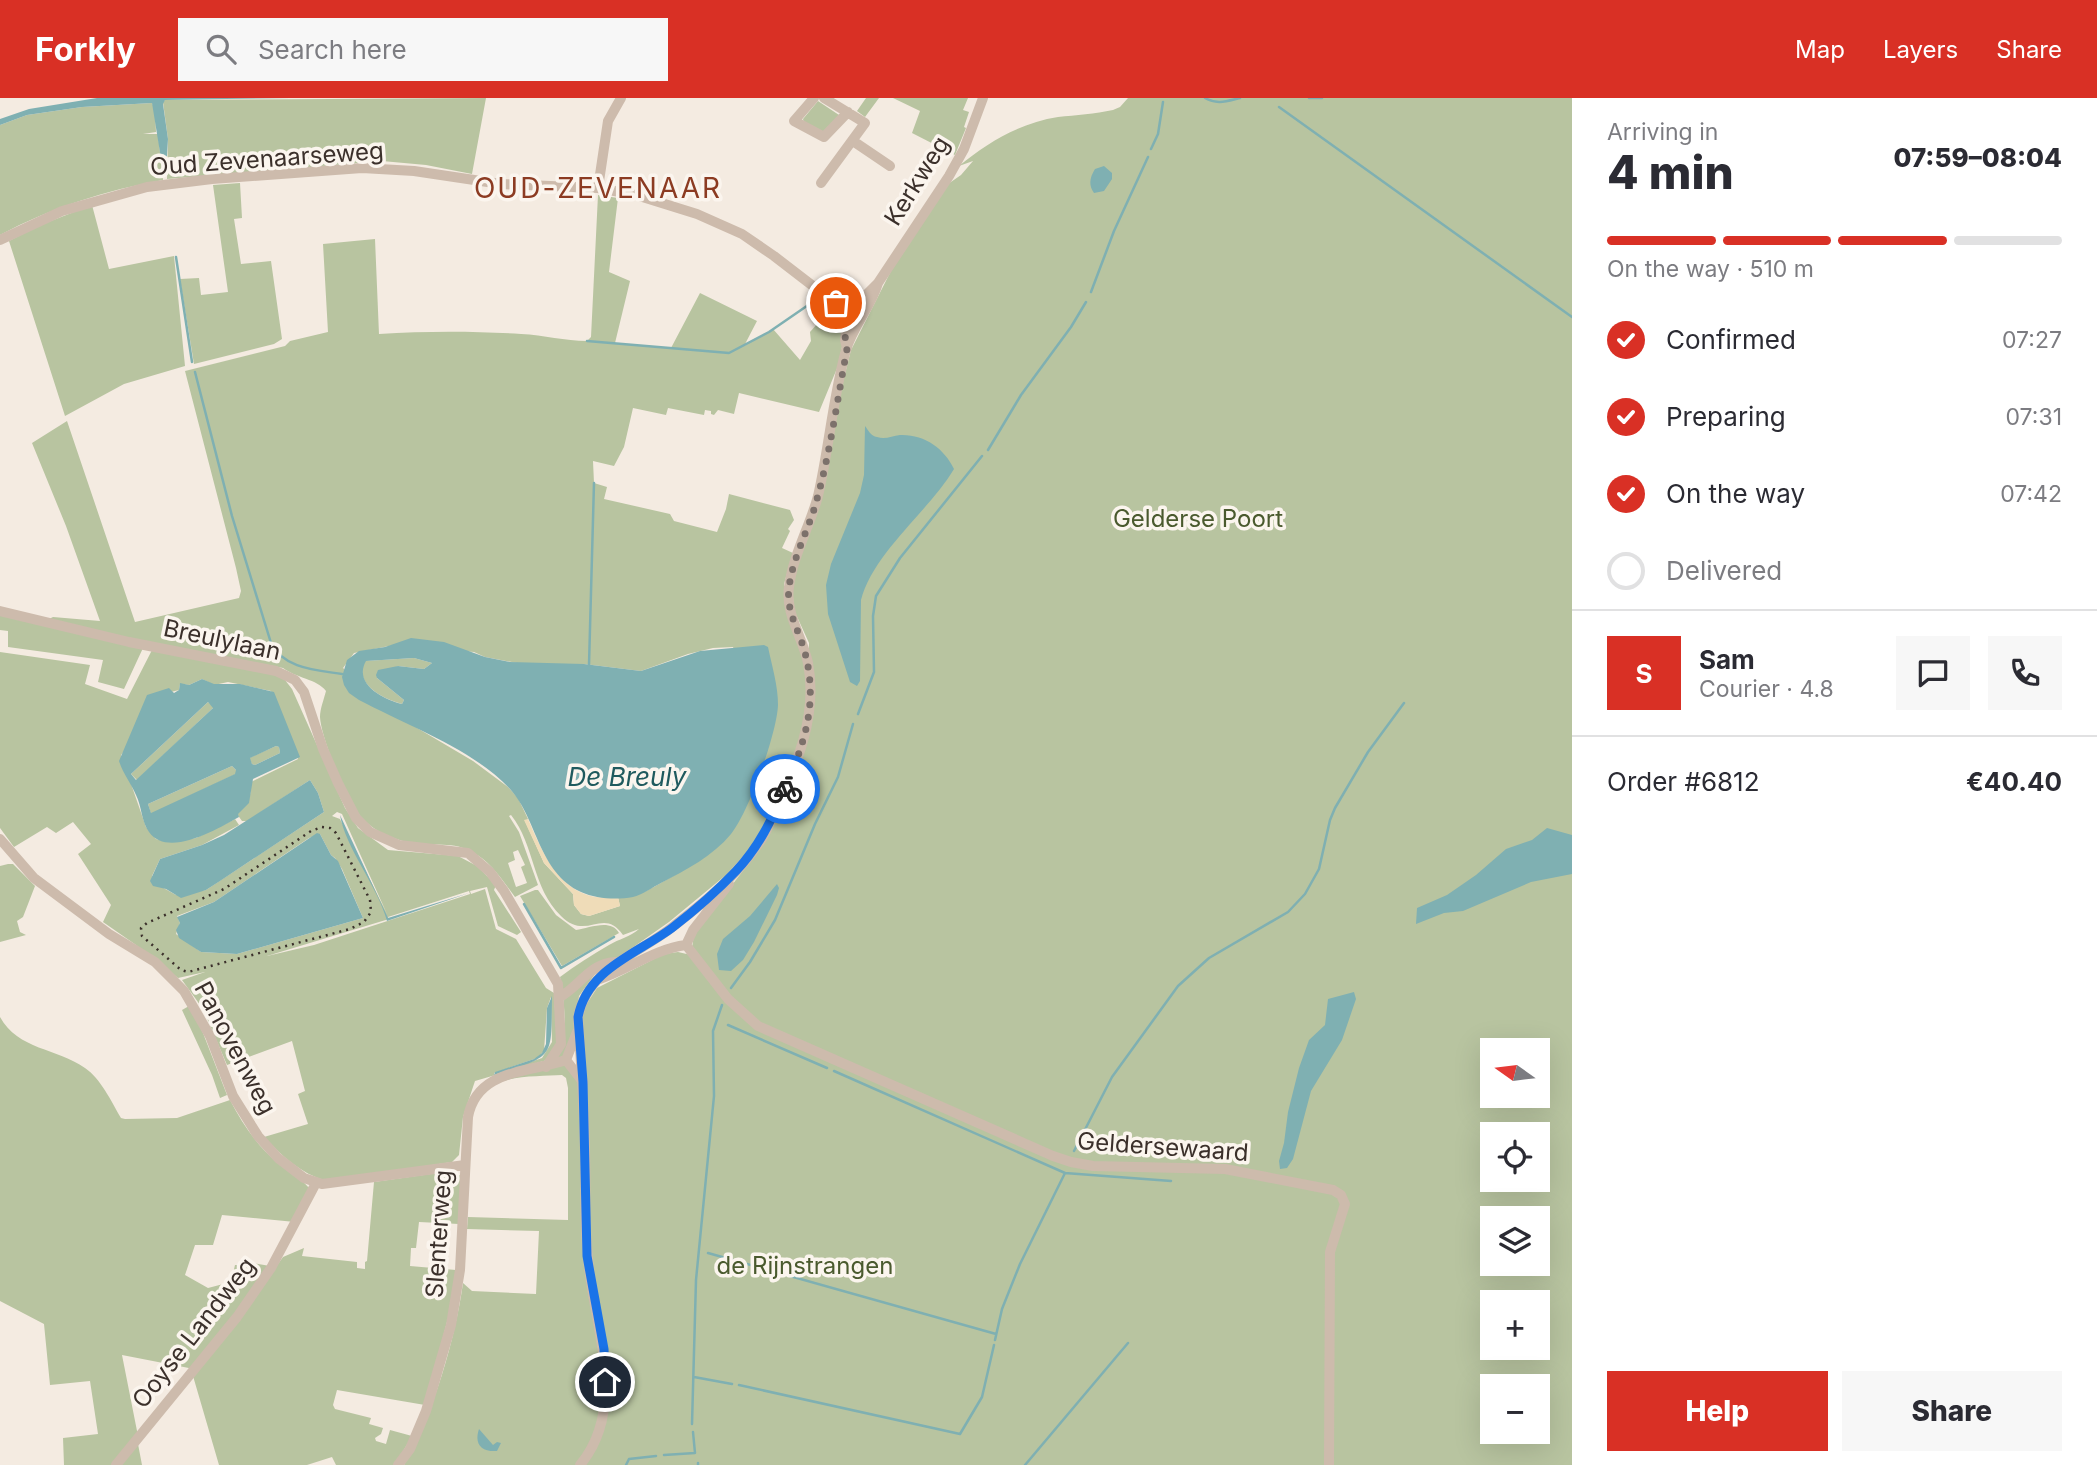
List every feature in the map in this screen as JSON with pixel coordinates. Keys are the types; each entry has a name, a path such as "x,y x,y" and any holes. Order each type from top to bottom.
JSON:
{"street":[{"path":"597,188 608,121 621,98"},
{"path":"814,98 794,121 824,137 848,112"},
{"path":"821,183 865,123 824,98"},
{"name":"Kerkweg","path":"878,283 949,176 964,149 983,98"},
{"path":"853,141 890,166"},
{"name":"Oud Zevenaarseweg","path":"0,240 48,216 147,187 212,179 362,168 414,171 501,184 597,188 636,195 697,214 742,234 848,313"},
{"path":"847,349 845,340 848,313 878,283"},
{"path":"597,980 668,948 686,945 692,930 762,839 797,759 808,722 810,684 808,663 792,616 788,590 823,475 847,349 878,283"},
{"name":"Breulylaan","path":"0,611 130,642 276,671 295,680 304,692 323,749 356,818 370,832 388,842 461,851 475,857 504,891 554,976 560,997 561,1044 546,1067"},
{"name":"Panovenweg","path":"0,839 34,878 109,934 155,962 178,985 197,1012 220,1058 233,1096 258,1136 278,1158 316,1184"},
{"path":"580,1465 594,1441 599,1425 605,1382 604,1349 587,1256 583,1082 578,1017 584,997 597,980 619,962 673,927 736,872"},
{"name":"Geldersewaard","path":"686,945 728,999 758,1026 1052,1156 1071,1163 1093,1166 1225,1169 1334,1190 1341,1195 1345,1204 1330,1252 1329,1465"},
{"path":"560,997 591,971 608,963 619,962"},
{"path":"579,1028 566,1060 583,1082"},
{"name":"Slenterweg","path":"398,1465 410,1449 426,1411 451,1325 460,1270 470,1107 478,1092 494,1080 566,1060"},
{"path":"316,1184 465,1164"},
{"name":"Ooyse Landweg","path":"116,1465 237,1317 271,1268 316,1184"}],"green space":[{"path":"486,98 472,174 426,165 382,161 167,179 165,100"},
{"path":"866,98 879,98 865,117 857,111"},
{"path":"893,98 968,98 963,110 969,112 964,127 966,128 955,155 912,133 920,111"},
{"name":"Gelderse Poort","path":"1128,98 1572,98 1572,1465 584,1465 605,1411 589,1253 581,1030 584,1008 597,988 664,954 678,952 691,955 694,934 749,863 805,750 809,643 794,610 792,585 851,350 896,261 948,184 961,175 973,161 959,166 981,149 1005,135 1044,120 1113,110"},
{"path":"818,101 839,115 825,133 804,123 803,119"},
{"path":"152,103 156,132 143,134 158,134 163,180 79,201 0,235 0,125 27,115 82,107"},
{"path":"240,183 242,218 234,219 241,264 271,261 282,339 274,344 194,364 180,279 199,278 201,295 228,292 213,185"},
{"path":"598,195 618,198 609,272 630,281 615,343 671,348 700,293 757,321 744,346 773,329 800,360 811,341 810,332 826,314 826,301 844,316 838,366 819,412 739,393 734,414 718,410 714,415 705,410 704,415 668,408 666,415 633,408 624,447 614,466 593,461 594,483 607,487 604,499 670,514 674,521 717,532 729,494 790,510 794,520 782,548 793,553 784,584 784,601 804,663 808,698 798,749 769,819 750,849 726,875 669,922 595,974 579,996 574,1031 563,1056 552,1062 558,1055 564,1034 560,977 639,929 623,935 609,923 579,926 561,916 544,893 525,840 511,815 509,816 519,832 538,885 515,897 490,865 470,851 455,846 395,839 369,824 351,801 330,756 320,717 326,691 317,684 283,668 113,635 49,619 53,617 100,621 66,526 32,443 67,421 135,622 239,598 241,591 236,568 185,371 285,346 290,341 328,332 323,244 375,239 379,334 486,332 587,341 591,337","holes":["394,645 474,652 485,657 522,664 584,664 641,671 688,654 733,647 769,744 746,806 727,836 713,849 653,887 640,893 618,897 620,906 589,916 581,914 574,905 573,894 544,863 525,821 528,819 518,798 508,787 473,761 407,722 343,668 354,653","518,850 525,865 521,867 527,883 516,887 508,863 515,860 513,852"]},
{"path":"92,205 109,269 174,256 185,366 124,384 65,416 9,241 38,226"},
{"path":"0,614 143,648 124,689 98,682 103,660 8,647 8,631 0,630"},
{"path":"152,650 266,671 285,680 292,689 345,808 358,828 388,850 458,856 477,866 496,885 494,890 521,932 517,935 498,926 487,887 470,891 471,894 485,889 496,929 516,939 546,988 554,993 557,1045 547,1060 475,1081 463,1117 459,1155 452,1162 326,1181 292,1163 264,1137 308,1124 298,1094 305,1091 292,1041 227,1065 203,1009 182,980 205,972 178,978 103,922 111,905 78,854 91,844 73,822 56,833 47,827 14,847 0,828 0,652 90,665 85,684 127,699","holes":["202,679 214,685 228,682 271,691 298,759 251,782 248,800 237,814 242,821 247,821 310,780 318,793 324,812 206,890 176,895 160,886 152,876 160,859 202,845 239,825 235,819 196,838 168,842 156,839 146,827 121,755 171,692 179,690 180,684 189,685","337,812 342,814 387,914 340,819 332,816","320,834 342,869 363,918 237,954 201,952 176,934 180,923 177,916 214,902 309,838","469,891 470,894 314,945 267,956 389,919 388,917","551,997 552,1042 542,1058 494,1075 537,1058 544,1051 547,1008"]},
{"path":"414,658 432,663 424,669 398,666 377,678 404,700 402,704 379,694 363,677 365,661"},
{"path":"208,702 214,707 137,780 131,774"},
{"path":"279,747 280,753 252,764 249,758"},
{"path":"232,766 236,774 151,814 148,804"},
{"path":"13,864 35,886 23,917 17,921 20,932 26,935 0,942 0,866"},
{"path":"538,890 556,915 576,930 605,925 615,928 619,933 562,966 520,896"},
{"path":"189,1006 203,1033 227,1095 220,1098 182,1010"},
{"path":"0,1017 17,1036 74,1061 91,1073 121,1118 177,1118 230,1100 263,1149 309,1188 295,1222 222,1215 213,1245 195,1245 185,1275 208,1288 231,1282 235,1265 239,1265 241,1261 270,1266 194,1369 122,1355 138,1436 114,1465 64,1465 63,1438 98,1434 90,1381 50,1385 44,1324 0,1301"},
{"path":"566,1064 575,1073 581,1093 586,1264 601,1340 601,1398 591,1441 576,1465 404,1465 415,1445 441,1377 463,1283 472,1291 536,1294 539,1231 467,1229 468,1217 568,1220 566,1078 562,1075 526,1077 491,1087 482,1094 476,1104 469,1132 474,1103 484,1089 494,1084 533,1070"},
{"path":"452,1171 461,1176 459,1224 419,1222 416,1248 411,1248 410,1266 456,1270 452,1303 425,1405 337,1390 333,1405 335,1409 371,1418 369,1424 383,1428 381,1434 375,1438 376,1441 386,1444 390,1430 412,1436 395,1465 336,1465 332,1457 307,1465 219,1465 193,1376 238,1320 283,1257 304,1248 302,1256 357,1262 357,1268 365,1269 374,1182"},
{"path":"138,1444 142,1465 119,1465"}],"sand":[{"path":"528,819 552,867 570,886 595,897 618,897 620,906 589,916 581,914 574,905 573,894 544,863 524,820"}],"water":[{"path":"97,98 290,98 165,100 163,104 168,139 166,171 163,171 152,103 82,107 27,115 0,125 0,119 29,109"},
{"path":"1104,166 1112,173 1112,179 1104,191 1094,193 1090,184 1092,175 1095,169"},
{"path":"865,426 871,434 880,438 909,435 925,440 945,455 954,469 931,501 889,549 867,583 861,600 860,681 857,686 850,682 828,614 826,585 831,564 860,493 864,475"},
{"name":"De Breuly","path":"411,638 444,642 485,657 510,662 584,664 641,671 700,651 764,645 768,647 776,683 776,718 754,791 738,823 724,842 699,862 640,895 600,897 581,892 556,872 519,802 495,775 458,750 349,693 342,677 347,660 359,651 385,647","holes":["414,658 432,663 424,669 398,666 378,670 377,678 404,700 402,704 379,694 363,677 366,661"]},
{"path":"202,679 214,684 240,684 274,692 300,757 253,779 249,803 238,814 239,817 194,839 168,843 158,840 146,828 138,800 119,761 147,695 169,688 174,693 179,690 180,683 189,685","holes":["208,702 213,708 136,780 131,774","276,746 279,747 280,753 255,765 250,758","232,766 236,770 235,774 151,813 148,804"]},
{"path":"310,780 318,793 324,812 206,890 181,898 166,889 153,886 150,881 160,859 224,835"},
{"path":"340,815 388,918 469,893 387,921 377,895 348,840"},
{"path":"1547,828 1572,835 1572,874 1531,882 1463,911 1444,913 1416,924 1417,908 1447,895 1506,849 1532,840"},
{"path":"317,833 338,861 363,918 237,954 201,952 179,938 176,930 180,923 177,917 214,902"},
{"path":"777,884 777,895 743,960 731,971 719,970 717,954 723,939 750,916"},
{"path":"1354,992 1356,999 1342,1040 1311,1091 1293,1159 1287,1168 1280,1169 1279,1161 1288,1112 1309,1040 1325,1025 1328,999"},
{"path":"552,996 550,1044 546,1052 529,1063 494,1075 495,1072 534,1059 542,1053 546,1044 547,1008"},
{"path":"479,1429 493,1445 501,1443 497,1451 480,1446 477,1439"}],"waterway":[{"path":"1205,98 1218,102 1240,98"},
{"path":"1309,98 1322,98"},
{"path":"1151,149 1158,134 1163,102"},
{"path":"1279,107 1572,317"},
{"path":"1091,292 1114,231 1148,157"},
{"path":"176,257 192,362"},
{"path":"587,341 729,353 769,332 817,299"},
{"path":"988,450 1021,395 1086,302"},
{"path":"195,372 232,516 271,643 277,652 292,663 342,674"},
{"path":"858,714 874,672 873,616 876,596 900,558 982,456"},
{"path":"589,665 594,483"},
{"path":"1074,1151 1112,1077 1178,986 1209,958 1288,912 1305,894 1319,869 1335,808 1368,752 1404,703"},
{"path":"731,988 775,920 838,777 853,724"},
{"path":"524,904 561,968 614,937"},
{"path":"692,1424 696,1280 714,1096 713,1031 722,1005"},
{"path":"728,1025 827,1068"},
{"path":"834,1071 1065,1173 1020,1264 1002,1309 995,1340"},
{"path":"1065,1173 1171,1181"},
{"path":"708,1253 996,1334"},
{"path":"1025,1465 1128,1343"},
{"path":"739,1385 960,1434 982,1397 994,1345"},
{"path":"694,1377 732,1384"},
{"path":"664,1455 695,1453 693,1432"},
{"path":"626,1465 629,1459 656,1456"}],"railway":[{"path":"322,827 330,828 336,833 370,900 371,912 364,922 350,929 188,972 181,970 142,936 141,928 147,923 224,889 311,831 322,827"}],"way so far":[{"path":"785,789 804,740 810,703 808,663 792,616 788,590 823,475 847,349 845,340 848,313 836,303"}],"district":[{"name":"OUD-ZEVENAAR","path":"598,188"}],"route":[{"path":"605,1382 604,1349 587,1256 583,1082 578,1017 580,1006 589,988 606,971 673,927 736,872 762,839 785,789"}],"park label":[{"name":"de Rijnstrangen","path":"805,1266"}]}
